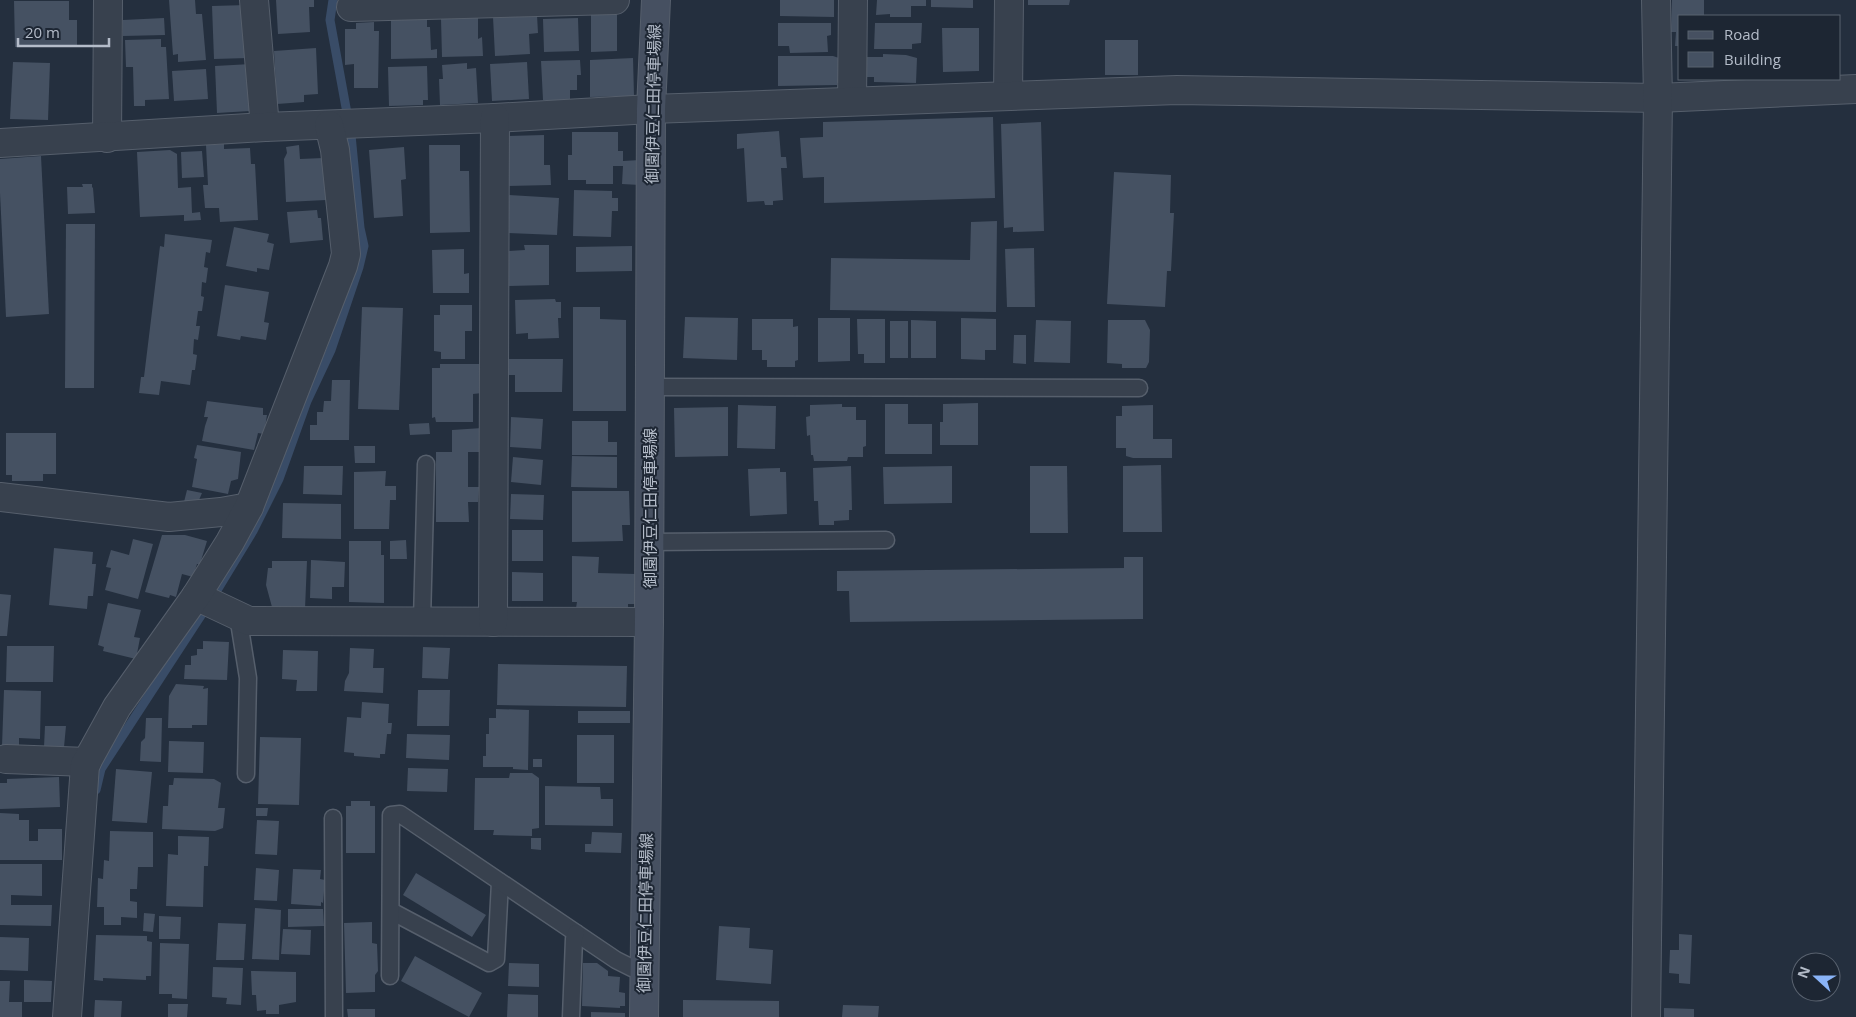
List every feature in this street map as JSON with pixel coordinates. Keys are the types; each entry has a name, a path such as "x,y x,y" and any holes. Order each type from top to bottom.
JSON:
{"main road":[{"name":"御園伊豆仁田停車場線","path":"644,1017 650,542 652,109 656,0"}],"street":[{"path":"106,138 108,0"},
{"path":"254,0 265,127"},
{"path":"351,7 615,0"},
{"path":"852,101 853,0"},
{"path":"1008,96 1009,0"},
{"path":"1646,1017 1658,98 1656,0"},
{"path":"0,143 265,127 495,118 652,109 1177,90 1658,98 1856,90"},
{"path":"493,622 495,118"},
{"path":"67,1017 84,766 117,707 196,596 230,542 249,507 294,395 346,254 335,150 329,125"},
{"path":"0,497 169,517 249,507"},
{"path":"196,596 249,621 649,622"},
{"path":"6,759 87,762"}],"lane":[{"path":"650,387 1139,388"},
{"path":"422,621 426,464"},
{"path":"650,542 886,540"},
{"path":"238,616 248,678 246,774"},
{"path":"390,976 391,815 400,814 616,960 632,968 645,969"},
{"path":"333,818 334,1017"},
{"path":"391,911 489,963 496,959 500,882"},
{"path":"571,1017 574,939 576,933"}],"building":[{"path":"169,0 195,0 196,14 202,14 206,60 178,62 178,54 173,55"},
{"path":"276,0 314,0 314,7 309,7 310,32 278,34"},
{"path":"780,0 834,0 834,17 780,16"},
{"path":"877,0 926,0 926,6 911,6 911,17 890,17 890,14 876,15"},
{"path":"931,0 973,0 973,8 931,7"},
{"path":"1028,0 1070,0 1069,5 1028,5"},
{"path":"1672,0 1704,0 1704,15 1678,15 1678,46 1675,46 1676,32 1671,32"},
{"path":"14,1 69,1 69,20 77,20 77,47 15,47"},
{"path":"247,5 248,58 214,59 212,6"},
{"path":"591,13 617,13 617,51 591,52"},
{"path":"537,15 538,33 529,34 530,54 495,56 493,17"},
{"path":"478,17 478,39 482,37 483,56 442,57 441,19"},
{"path":"164,18 165,35 123,36 123,20"},
{"path":"578,18 579,51 544,52 543,19"},
{"path":"391,19 427,19 427,27 430,27 431,50 437,49 437,58 391,59"},
{"path":"374,22 374,31 379,31 378,88 354,88 354,64 345,65 345,29 356,29 356,23"},
{"path":"778,23 831,23 831,35 827,36 828,52 790,53 789,46 778,46"},
{"path":"875,23 922,23 921,43 912,44 912,49 874,49"},
{"path":"942,28 979,28 979,71 943,72"},
{"path":"161,39 161,47 166,47 169,99 145,100 145,106 134,106 133,67 126,67 125,40"},
{"path":"1105,40 1138,40 1138,75 1105,75"},
{"path":"316,48 318,94 304,95 304,102 277,104 274,51"},
{"path":"883,54 906,55 917,58 916,83 874,82 874,77 865,77 865,57 883,57"},
{"path":"778,56 833,56 842,59 842,82 837,83 837,85 778,86"},
{"path":"633,58 634,96 590,97 590,60"},
{"path":"580,60 581,75 577,75 577,90 570,90 570,100 543,100 541,61"},
{"path":"13,62 50,63 48,120 10,119"},
{"path":"527,62 529,99 492,101 490,64"},
{"path":"467,63 467,69 476,68 478,103 440,105 439,79 443,79 442,65"},
{"path":"251,64 250,111 217,113 215,66"},
{"path":"427,66 428,100 423,100 423,105 389,106 388,67"},
{"path":"206,69 208,99 174,101 172,71"},
{"path":"993,117 995,198 824,203 824,177 803,178 800,138 823,137 823,122"},
{"path":"1041,122 1044,231 1013,232 1013,227 1004,228 1001,124"},
{"path":"779,131 781,157 786,157 787,168 781,168 783,200 773,201 773,205 765,205 764,201 747,202 744,148 737,149 737,134"},
{"path":"572,132 618,132 618,151 623,151 623,161 640,160 640,185 622,184 623,166 613,166 613,184 586,184 586,180 568,180 568,155 572,155"},
{"path":"544,135 544,165 550,165 551,185 508,186 507,136"},
{"path":"224,144 224,149 250,148 251,164 255,164 258,220 220,222 219,208 205,208 203,185 208,185 206,145"},
{"path":"299,145 300,159 323,158 326,200 286,202 284,159 287,153 286,147"},
{"path":"429,145 460,145 460,171 469,171 470,232 430,233"},
{"path":"404,147 406,179 401,180 403,216 374,218 369,150"},
{"path":"170,150 177,154 178,188 191,187 192,213 200,212 201,220 184,221 184,215 140,217 137,152"},
{"path":"202,151 204,177 182,178 181,152"},
{"path":"41,156 49,314 6,317 0,159"},
{"path":"1114,172 1171,175 1170,213 1174,213 1171,271 1167,271 1165,307 1107,304"},
{"path":"82,184 92,184 95,213 68,214 67,187 83,187"},
{"path":"574,190 612,191 612,198 618,198 618,211 612,211 611,237 573,236"},
{"path":"509,195 559,198 557,235 507,233"},
{"path":"317,210 318,218 321,218 323,240 290,243 287,212"},
{"path":"997,221 996,312 830,310 831,258 970,260 971,222"},
{"path":"66,224 95,224 94,388 65,388"},
{"path":"234,227 269,234 267,242 274,244 269,270 257,268 257,272 226,266"},
{"path":"165,234 212,240 210,253 206,252 204,267 208,268 206,283 202,282 201,296 204,297 202,311 198,311 196,326 200,326 198,340 194,339 193,354 197,355 195,370 192,370 190,385 161,381 159,395 139,393 141,377 144,377 160,246 164,247"},
{"path":"524,245 549,245 549,285 509,286 509,251 525,250"},
{"path":"632,246 632,271 576,272 576,247"},
{"path":"1034,248 1035,307 1007,307 1005,249"},
{"path":"464,249 464,274 469,273 469,293 433,293 432,250"},
{"path":"225,285 269,292 264,322 269,323 266,340 241,336 240,340 217,336"},
{"path":"555,299 556,302 561,302 561,318 558,318 559,338 528,339 528,333 516,334 515,300"},
{"path":"440,305 472,305 472,331 465,331 465,359 441,359 441,352 434,351 434,315 440,315"},
{"path":"362,307 403,308 399,410 358,409"},
{"path":"573,307 600,307 600,319 626,320 626,411 573,411"},
{"path":"685,317 738,318 737,360 683,358"},
{"path":"818,318 850,318 850,361 818,362"},
{"path":"961,318 996,319 996,350 985,350 985,360 961,359"},
{"path":"752,319 793,319 793,327 798,326 798,360 795,361 795,367 767,367 767,360 762,360 762,350 752,350"},
{"path":"857,319 885,319 885,363 864,363 864,354 858,354"},
{"path":"911,320 936,321 936,358 911,358"},
{"path":"1036,320 1071,321 1070,363 1034,362"},
{"path":"1108,320 1145,320 1150,330 1149,362 1146,368 1122,368 1122,364 1107,363"},
{"path":"890,321 908,321 908,358 890,358"},
{"path":"1014,335 1026,335 1026,364 1013,363"},
{"path":"508,359 563,359 562,392 515,392 515,375 508,375"},
{"path":"440,364 482,364 482,393 473,394 473,422 436,422 435,417 432,418 432,368 440,368"},
{"path":"332,380 350,380 349,440 310,440 310,425 317,425 317,412 323,412 324,401 331,401"},
{"path":"207,401 263,408 263,415 267,415 264,434 258,433 254,450 202,441 208,417 204,417"},
{"path":"978,403 978,445 940,445 940,422 943,422 943,404"},
{"path":"842,404 842,407 856,407 856,420 866,420 866,446 863,447 863,457 848,457 847,461 814,461 813,455 811,455 810,435 807,436 806,417 810,416 810,405"},
{"path":"885,404 908,404 908,424 932,424 932,454 885,454"},
{"path":"738,405 776,406 775,449 737,448"},
{"path":"1153,405 1153,439 1172,439 1172,458 1133,458 1126,456 1126,448 1116,448 1116,416 1122,416 1122,406"},
{"path":"728,407 728,456 675,457 674,408"},
{"path":"511,417 543,419 541,449 510,447"},
{"path":"572,421 608,421 608,442 617,442 617,455 572,455"},
{"path":"429,423 430,434 410,435 409,424"},
{"path":"482,428 482,452 468,452 468,487 479,487 478,502 468,502 469,522 436,522 436,452 452,452 452,430"},
{"path":"6,433 56,433 56,474 43,474 43,481 12,481 12,475 6,475"},
{"path":"197,445 241,452 238,479 231,481 228,494 192,487 197,459 194,458"},
{"path":"354,446 375,446 375,463 355,463"},
{"path":"572,456 617,457 617,488 571,487"},
{"path":"513,457 543,460 541,485 511,482"},
{"path":"1161,465 1162,532 1123,532 1123,466"},
{"path":"304,466 343,466 342,495 303,494"},
{"path":"851,466 852,510 849,510 849,520 834,521 834,525 819,525 818,501 814,501 813,468"},
{"path":"952,466 952,503 884,504 883,467"},
{"path":"1030,466 1067,466 1068,533 1030,533"},
{"path":"780,468 780,472 786,472 787,514 750,516 748,469"},
{"path":"386,471 385,486 396,486 396,500 390,500 389,529 354,529 354,472"},
{"path":"187,490 202,493 199,500 184,502"},
{"path":"572,491 629,491 630,525 622,525 623,541 572,542"},
{"path":"511,494 544,495 543,520 510,519"},
{"path":"283,503 341,504 341,539 282,538"},
{"path":"512,530 543,530 543,561 512,561"},
{"path":"162,535 185,535 207,541 200,564 197,564 193,577 182,574 176,597 170,595 169,598 145,592"},
{"path":"133,539 153,544 138,599 105,590 111,568 106,567 111,550 129,555"},
{"path":"406,540 407,559 390,559 390,541"},
{"path":"349,541 381,541 381,555 384,555 384,603 349,602"},
{"path":"54,548 93,552 92,564 96,564 93,596 88,596 87,609 49,605"},
{"path":"572,556 599,557 598,573 636,574 636,604 628,604 628,608 576,608 577,602 572,602"},
{"path":"1124,557 1143,557 1143,619 850,622 849,591 837,591 837,571 1124,568"},
{"path":"311,560 345,562 344,587 332,587 332,599 310,598"},
{"path":"272,561 307,561 305,609 272,607 266,585 268,568 272,568"},
{"path":"512,572 543,573 543,601 512,601"},
{"path":"0,594 11,595 7,636 0,636"},
{"path":"108,603 141,610 134,637 140,638 136,659 103,651 104,647 98,645"},
{"path":"203,641 229,642 227,680 184,679 185,665 191,665 191,656 197,655 197,649 203,649"},
{"path":"7,646 54,646 53,682 6,682"},
{"path":"423,647 450,648 448,679 422,678"},
{"path":"350,648 374,649 373,668 384,668 383,693 344,691 345,681 349,673"},
{"path":"283,650 318,651 317,691 296,691 297,680 282,679"},
{"path":"498,664 627,666 626,707 497,705"},
{"path":"176,684 204,686 203,689 208,688 207,725 192,725 192,728 168,728 169,696"},
{"path":"4,690 41,691 40,739 19,738 19,746 2,746"},
{"path":"418,690 450,690 449,726 417,726"},
{"path":"362,702 389,704 388,723 392,723 391,734 387,734 385,754 380,754 380,758 354,756 354,753 344,752 347,717 361,718"},
{"path":"496,709 529,710 528,770 513,769 513,767 483,767 483,756 486,756 486,734 489,734 489,718 496,718"},
{"path":"578,711 630,711 630,723 578,723"},
{"path":"146,718 162,718 161,762 140,761 141,742 145,738"},
{"path":"45,726 66,726 64,747 44,747"},
{"path":"407,734 450,735 449,760 406,758"},
{"path":"577,735 614,735 614,783 577,783"},
{"path":"260,737 301,738 299,805 258,804"},
{"path":"169,741 204,742 203,773 168,772"},
{"path":"533,759 542,759 542,767 533,767"},
{"path":"408,768 448,769 447,792 407,791"},
{"path":"116,769 152,772 147,823 112,821"},
{"path":"510,773 532,773 539,778 539,828 532,829 532,836 493,835 494,830 474,830 475,778 509,778"},
{"path":"59,777 60,807 0,809 0,783 7,783 7,779"},
{"path":"174,778 214,779 221,783 218,808 225,808 223,828 215,831 162,829 163,806 168,806 169,785 173,785"},
{"path":"545,786 600,787 601,799 613,799 613,826 545,825"},
{"path":"351,801 370,801 370,806 375,806 375,853 346,853 346,806 351,806"},
{"path":"256,808 268,808 267,816 256,816"},
{"path":"0,813 19,814 19,820 29,820 29,841 38,841 38,829 62,829 62,860 0,860"},
{"path":"257,820 279,821 277,855 255,854"},
{"path":"110,831 153,832 153,867 138,867 137,889 130,889 130,901 137,902 137,918 121,917 121,925 104,925 104,907 97,907 98,878 103,879 104,860 109,861"},
{"path":"592,832 622,833 621,853 585,852 585,844 591,844"},
{"path":"178,836 209,837 208,866 204,866 203,907 166,906 168,854 178,855"},
{"path":"531,838 541,838 541,850 531,849"},
{"path":"0,864 42,864 42,896 11,895 11,905 52,905 51,926 0,925"},
{"path":"256,868 279,870 277,901 254,900"},
{"path":"293,869 321,870 320,879 325,880 323,903 321,902 321,906 291,904"},
{"path":"416,873 486,915 472,937 403,895"},
{"path":"255,908 281,910 279,960 252,959"},
{"path":"288,909 323,909 324,926 288,927"},
{"path":"144,913 155,914 153,932 143,931"},
{"path":"159,916 181,917 180,939 159,939"},
{"path":"372,922 372,943 377,944 378,971 375,975 375,992 346,993 344,923"},
{"path":"218,923 246,924 244,960 216,960"},
{"path":"719,926 750,928 749,948 773,950 771,984 716,980"},
{"path":"283,929 311,930 310,955 281,954"},
{"path":"1679,934 1692,935 1690,984 1679,983 1679,974 1669,973 1670,950 1679,950"},
{"path":"96,935 147,936 147,941 152,942 151,976 146,976 146,980 103,978 103,981 94,980"},
{"path":"0,937 29,938 28,971 0,970"},
{"path":"160,943 189,944 187,999 172,998 172,994 159,994"},
{"path":"415,956 482,993 469,1017 401,981"},
{"path":"509,963 539,964 539,987 508,986"},
{"path":"583,963 597,963 608,971 608,976 620,977 619,992 625,993 625,1006 620,1006 620,1008 582,1006"},
{"path":"213,967 243,968 241,1005 226,1004 227,998 212,997"},
{"path":"251,971 296,972 296,1002 279,1005 279,1014 266,1014 266,1010 257,1011 256,995 252,995"},
{"path":"24,980 52,981 51,1002 24,1002"},
{"path":"0,981 10,981 9,1002 22,1002 22,1017 0,1017"},
{"path":"508,994 538,995 538,1017 507,1017"},
{"path":"95,1000 122,1001 121,1017 94,1017"},
{"path":"683,1000 779,1001 779,1017 683,1017"},
{"path":"168,1004 188,1004 187,1017 168,1017"},
{"path":"843,1005 879,1006 878,1017 842,1017"},
{"path":"1664,1008 1694,1009 1694,1017 1664,1017"},
{"path":"347,1009 375,1009 375,1017 348,1017"},
{"path":"591,1012 625,1013 625,1017 591,1017"}],"waterway":[{"path":"96,790 101,769 213,597 253,531 279,479 307,401 331,350 359,267 364,246 360,228 351,135 330,20 333,0"}]}
